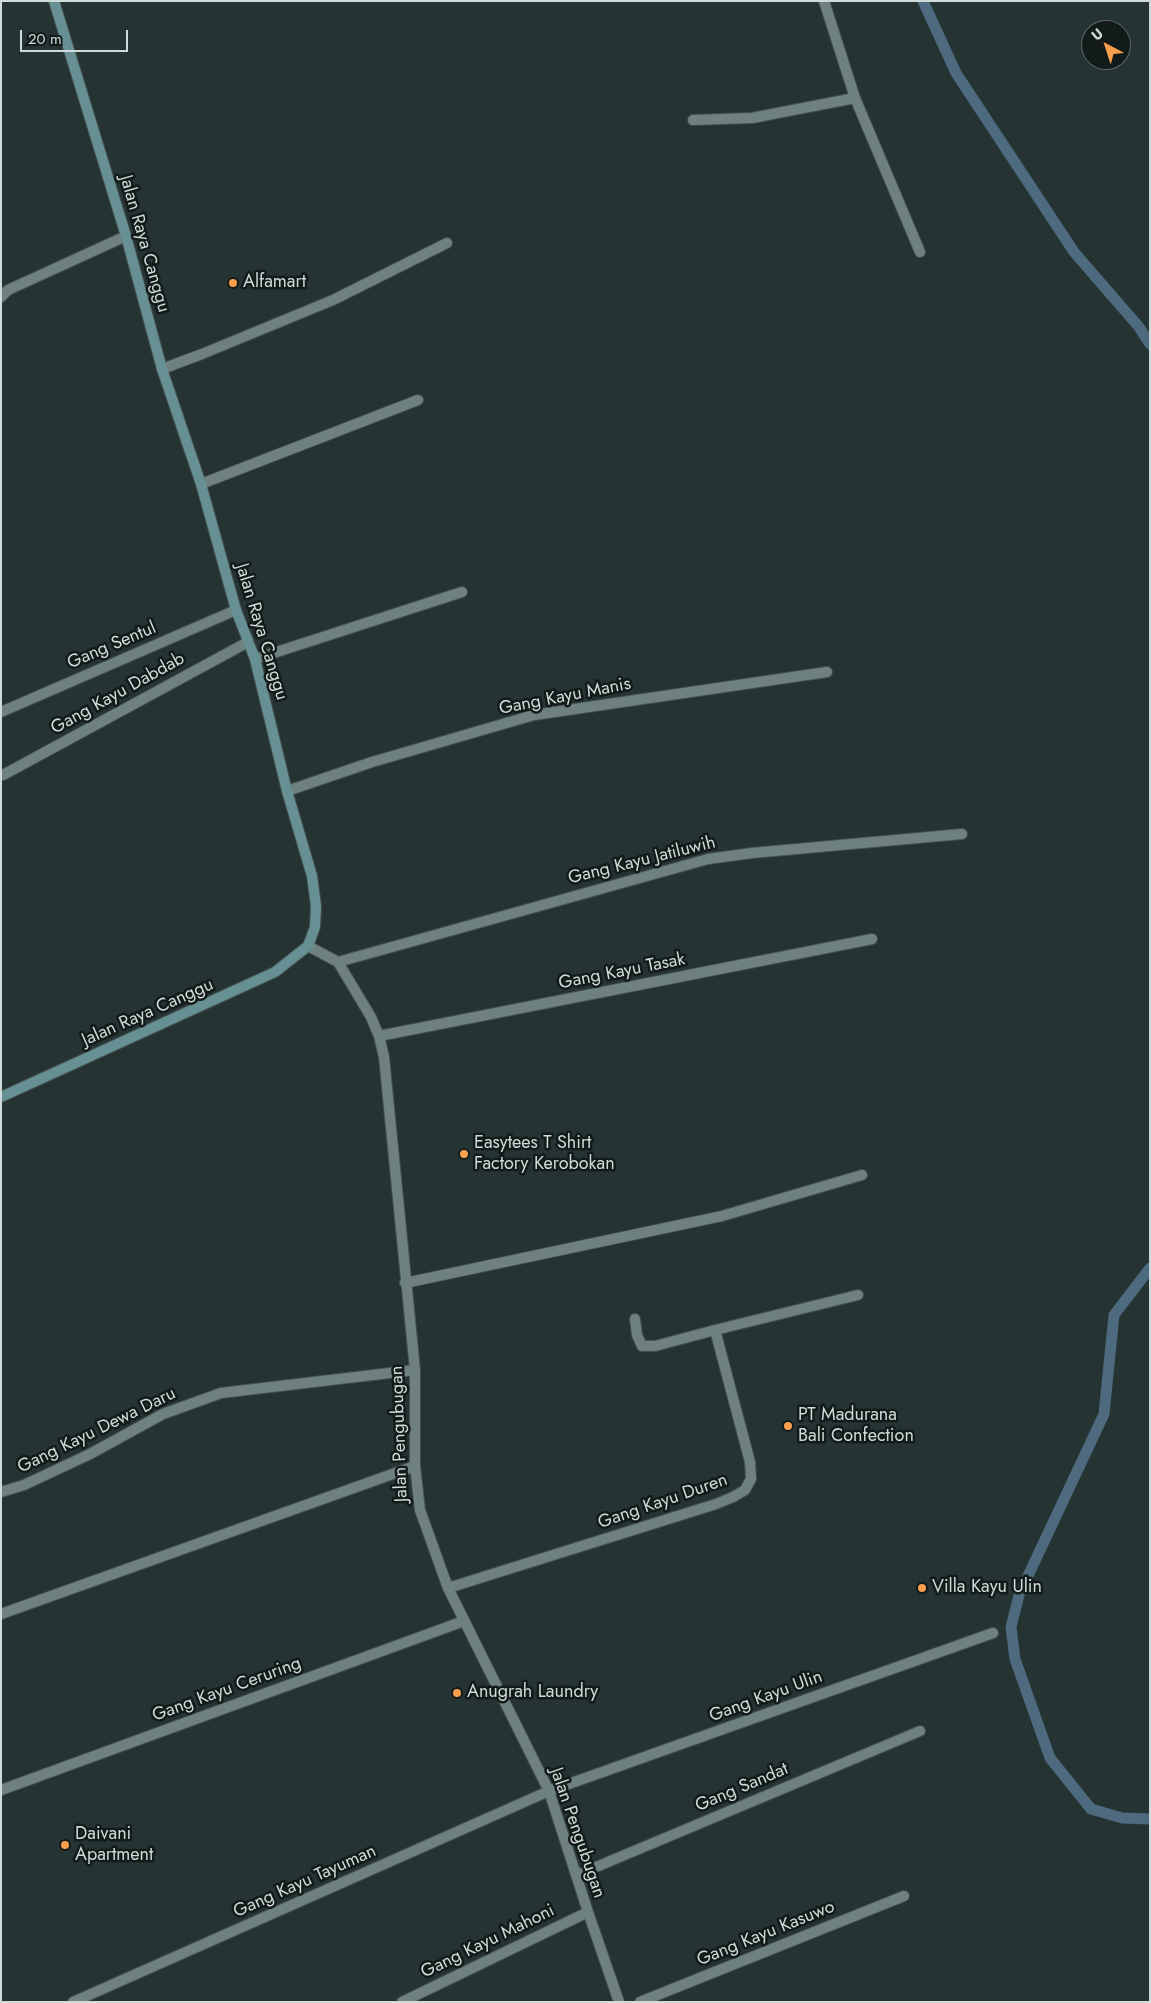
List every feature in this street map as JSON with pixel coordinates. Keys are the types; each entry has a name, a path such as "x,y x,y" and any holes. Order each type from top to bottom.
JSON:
{"main road":[{"name":"Jalan Raya Canggu","path":"1,1097 275,972 308,946 315,927 316,906 312,876 288,791 255,660 236,610 201,484 162,369 126,236 54,1"}],"street":[{"path":"824,1 855,98 920,252"},
{"path":"693,120 752,118 855,98"},
{"path":"1,297 8,290 126,236"},
{"path":"162,369 333,300 447,243"},
{"path":"201,484 418,400"},
{"path":"255,660 462,592"},
{"name":"Gang Sentul","path":"1,712 236,610"},
{"name":"Gang Kayu Dabdab","path":"3,775 248,642"},
{"name":"Gang Kayu Manis","path":"288,791 372,762 534,715 827,672"},
{"name":"Gang Kayu Jatiluwih","path":"338,962 708,859 752,852 962,834"},
{"name":"Gang Kayu Tasak","path":"379,1036 872,939"},
{"path":"308,946 338,962"},
{"name":"Jalan Pengubugan","path":"338,962 371,1017 379,1036 384,1057 415,1370 415,1466 420,1510 448,1588 549,1791 619,2002"},
{"path":"405,1283 722,1216 862,1175"},
{"path":"636,1319 637,1335 642,1346 654,1346 858,1295"},
{"name":"Gang Kayu Duren","path":"448,1588 716,1504 733,1498 745,1490 751,1479 750,1462 715,1330"},
{"name":"Gang Kayu Dewa Daru","path":"1,1492 24,1485 90,1454 163,1414 221,1393 415,1370"},
{"path":"1,1614 415,1466"},
{"name":"Gang Kayu Ceruring","path":"1,1790 464,1621"},
{"name":"Gang Kayu Ulin","path":"549,1791 993,1633"},
{"name":"Gang Sandat","path":"577,1875 920,1731"},
{"name":"Gang Kayu Tayuman","path":"73,2002 549,1791"},
{"name":"Gang Kayu Kasuwo","path":"640,2002 904,1896"},
{"name":"Gang Kayu Mahoni","path":"402,2002 588,1912"}],"waterway":[{"path":"923,1 956,73 1074,252 1139,327 1150,344"},
{"path":"1150,1268 1114,1315 1104,1414 1019,1595 1011,1627 1015,1659 1050,1758 1091,1809 1122,1818 1150,1819"}],"place":[{"name":"Alfamart","path":"233,283"},
{"name":"Easytees T Shirt Factory Kerobokan","path":"464,1154"},
{"name":"PT Madurana Bali Confection","path":"788,1426"},
{"name":"Villa Kayu Ulin","path":"922,1588"},
{"name":"Anugrah Laundry","path":"457,1693"},
{"name":"Daivani Apartment","path":"65,1845"}]}
